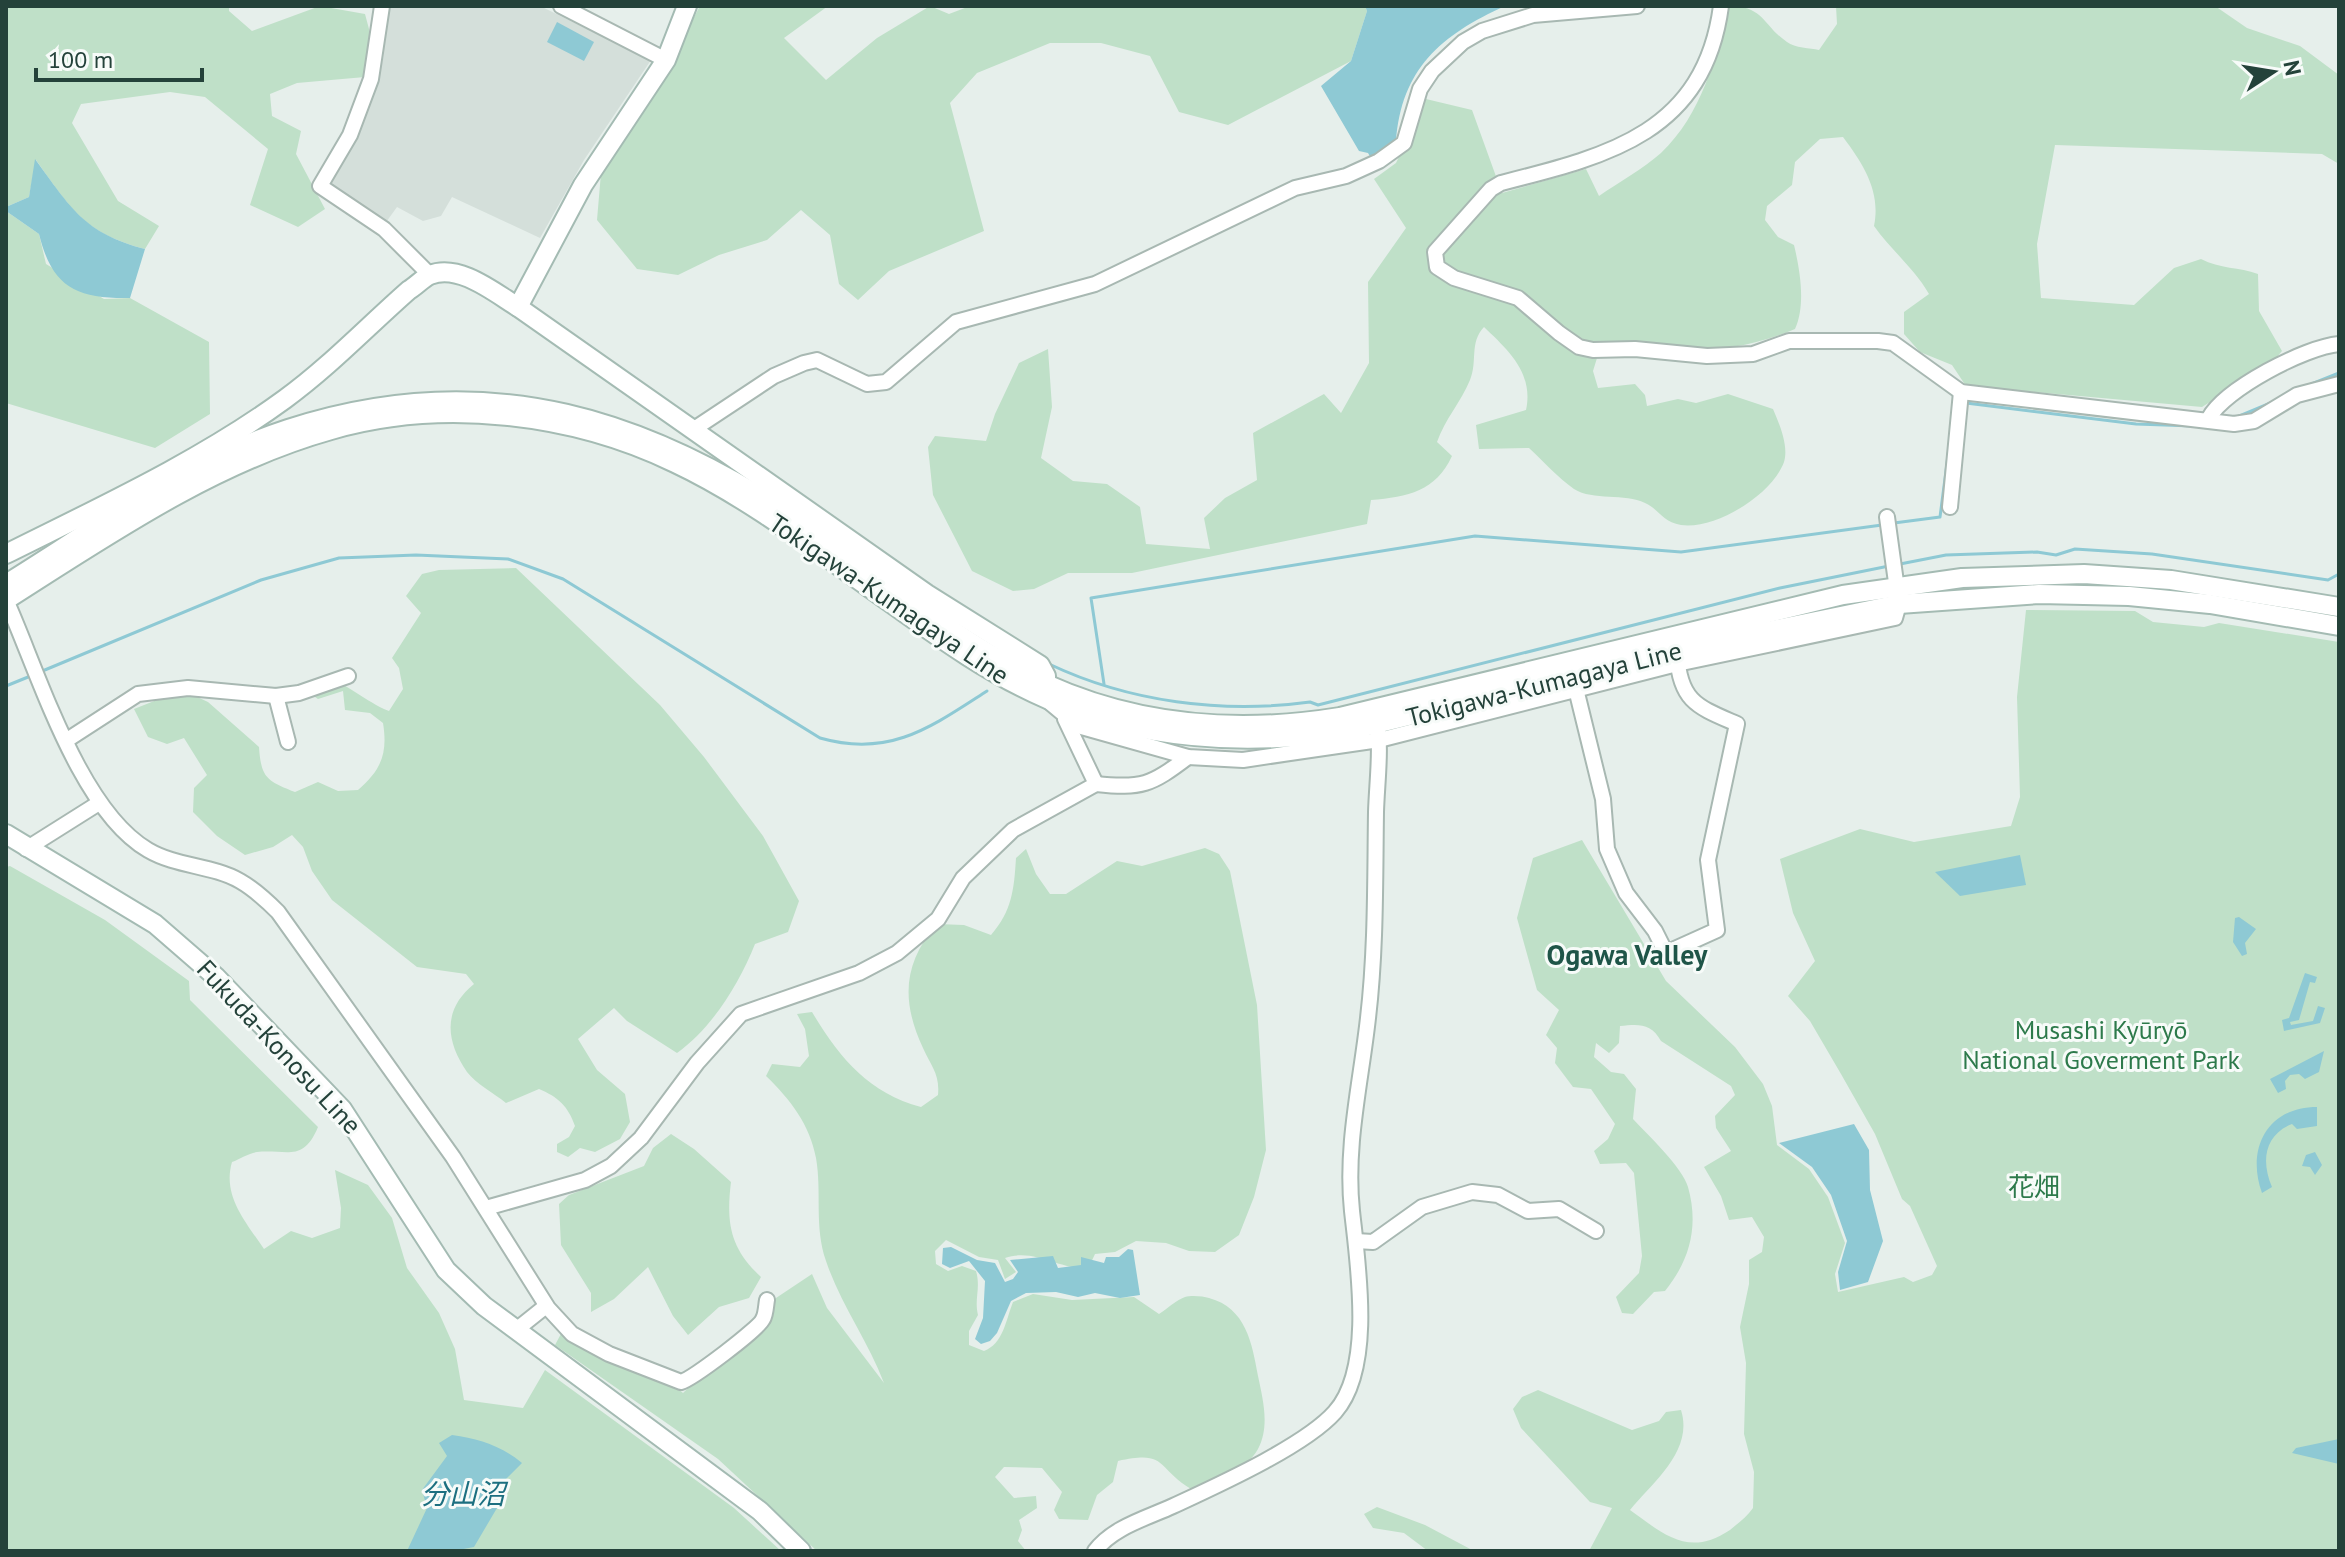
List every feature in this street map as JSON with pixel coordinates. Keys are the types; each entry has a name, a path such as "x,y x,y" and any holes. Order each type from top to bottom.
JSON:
{"main road":[{"path":"518,307 583,185 666,60 687,6"},
{"path":"6,554 128,491 259,417 287,398 430,275 459,275 479,283 518,307 927,594 1040,665 1039,686"},
{"name":"Tokigawa-Kumagaya Line","path":"6,584 171,482 285,430 395,404 455,399 514,403 582,416 684,452 765,499 1039,686"},
{"name":"Tokigawa-Kumagaya Line","path":"6,600 173,497 298,440 376,420 483,413 591,432 676,463 742,500 935,635 1010,681 1039,686 1129,712 1204,724 1378,725 1677,657 1962,578 2084,574 2185,581 2336,601"},
{"name":"Tokigawa-Kumagaya Line","path":"1378,725 1843,595 2129,596 2197,602 2332,625"},
{"path":"2332,625 2336,601"},
{"name":"Fukuda-Konosu Line","path":"6,834 26,849 155,924 216,977 351,1120 446,1270 516,1330 760,1511 801,1551"}],"street":[{"path":"382,6 371,79 350,135 320,186 384,229 430,275"},
{"path":"561,6 666,60"},
{"path":"694,429 774,376 804,363 817,360 867,384 886,382 956,322 1095,284 1295,188 1346,176 1379,161 1404,143 1415,102 1432,71 1463,42 1482,31 1533,15 1637,6"},
{"path":"1721,6 1708,57 1678,109 1661,124 1604,154 1501,183 1491,189 1435,252 1437,267 1454,278 1518,298 1579,347 1593,350 1722,356 1753,354 1789,341 1878,341 1893,343 1961,392 2209,418 2234,424 2254,421 2297,395 2339,384"},
{"path":"2209,418 2215,408 2247,385 2298,357 2339,344"},
{"path":"1950,507 1961,392"},
{"path":"1887,517 1898,595"},
{"path":"6,600 80,773 99,803 145,848 167,860 241,881 278,912 486,1208 546,1306 572,1334 609,1354 681,1382 692,1379 720,1353 745,1339 763,1320 767,1300"},
{"path":"1065,719 1078,726 1188,757 1243,760 1378,725 1576,689 1677,657 1685,691 1694,705 1737,724 1708,860 1717,930 1666,953 1655,931 1633,907 1607,849 1603,799 1576,689"},
{"path":"67,740 138,694 188,688 276,696 299,693 348,676"},
{"path":"1039,686 1065,719 1096,784"},
{"path":"276,696 288,742"},
{"path":"1095,1551 1131,1524 1176,1505 1302,1438 1338,1409 1352,1383 1356,1362 1359,1266 1350,1149 1372,976 1378,725"},
{"path":"486,1208 585,1180 611,1166 641,1138 697,1063 741,1014 859,973 897,953 938,919 963,878 1013,830 1096,784 1134,788 1154,783 1188,757"},
{"path":"26,849 99,803"},
{"path":"1356,1241 1373,1242 1422,1207 1472,1192 1498,1195 1528,1211 1559,1209 1596,1231"},
{"path":"516,1330 546,1306"}],"shaded area":[{"path":"387,6 540,6 651,60 584,160 540,238 452,197 441,216 423,221 397,207 384,225 327,186 375,88 383,59"}],"green space":[{"path":"6,6 229,6 229,11 252,31 320,6 365,14 373,44 365,77 297,83 270,94 272,116 301,131 296,154 325,209 298,227 250,205 268,149 205,97 170,92 81,104 72,123 118,201 159,226 145,249 124,243 93,227 70,205 36,160 29,197 6,207"},
{"path":"700,6 828,6 784,38 826,80 877,38 930,6 949,14 970,6 1365,6 1367,11 1351,61 1228,125 1179,112 1150,56 1101,43 1050,43 977,73 950,103 984,231 889,271 858,300 839,284 830,235 801,210 767,240 719,255 678,275 637,269 597,220 601,173 648,103"},
{"path":"1728,6 1756,13 1790,44 1819,50 1837,24 1836,6 2215,6 2247,28 2300,46 2339,75 2339,164 2322,154 2055,145 2037,244 2041,298 2134,305 2174,268 2201,259 2258,274 2259,311 2282,351 2272,363 2202,407 1966,386 1952,365 1920,352 1904,334 1904,312 1929,294 1874,226 1873,190 1851,147 1843,137 1820,139 1795,162 1792,185 1767,206 1765,220 1778,237 1794,245 1801,298 1795,329 1745,345 1699,350 1601,345 1593,371 1598,388 1635,384 1645,395 1647,406 1678,399 1696,403 1728,394 1773,409 1784,442 1784,462 1768,486 1741,508 1710,522 1681,525 1637,500 1590,495 1574,489 1529,448 1479,449 1476,425 1526,410 1527,397 1523,374 1517,363 1484,327 1475,346 1470,380 1437,442 1452,456 1445,468 1429,485 1419,490 1371,500 1367,524 1132,573 1068,573 1034,589 1013,591 972,571 933,495 928,447 935,436 986,441 1019,363 1048,349 1052,407 1041,458 1073,481 1107,484 1140,507 1146,544 1210,549 1204,518 1225,498 1257,480 1253,433 1324,394 1341,413 1369,363 1368,282 1406,228 1374,179 1396,163 1426,99 1472,110 1502,193 1586,169 1599,196 1661,153 1687,121 1712,65"},
{"path":"6,211 39,234 46,264 104,299 130,298 209,342 210,414 155,448 6,403"},
{"path":"516,568 660,705 704,757 763,836 799,901 788,932 755,944 741,974 713,1018 677,1053 627,1021 614,1008 578,1039 597,1070 625,1094 630,1122 620,1139 595,1152 580,1148 568,1157 557,1152 557,1144 569,1137 575,1126 562,1103 539,1089 506,1103 475,1080 460,1060 451,1037 451,1025 457,1004 474,984 466,974 417,967 332,900 312,871 303,847 292,835 273,847 245,855 217,836 193,812 194,788 207,775 184,738 167,744 148,737 134,709 182,690 208,702 259,747 264,772 278,785 295,792 318,782 338,791 358,790 381,761 383,723 370,713 345,710 343,691 318,699 305,690 322,678 331,680 389,711 403,689 399,668 392,658 421,613 406,596 422,574 439,570"},
{"name":"Musashi Kyūryō National Goverment Park","path":"2026,610 2135,611 2153,622 2204,627 2219,623 2339,642 2339,1551 1589,1551 1612,1508 1590,1502 1521,1428 1513,1409 1522,1397 1538,1390 1632,1430 1659,1421 1666,1412 1681,1410 1682,1439 1676,1453 1630,1510 1678,1540 1702,1542 1730,1530 1753,1508 1754,1472 1744,1434 1746,1363 1740,1327 1749,1284 1749,1260 1762,1252 1764,1237 1752,1217 1729,1220 1721,1196 1704,1167 1731,1151 1716,1128 1715,1116 1735,1095 1731,1086 1661,1041 1649,1028 1620,1026 1619,1043 1609,1053 1596,1043 1594,1057 1611,1072 1624,1074 1636,1089 1633,1119 1685,1179 1693,1215 1690,1242 1674,1279 1665,1291 1654,1292 1633,1314 1622,1313 1616,1297 1639,1273 1642,1256 1634,1173 1626,1163 1600,1164 1594,1151 1608,1139 1615,1124 1591,1089 1573,1087 1555,1063 1557,1048 1546,1035 1559,1010 1537,990 1517,918 1533,858 1582,840 1666,981 1735,1047 1763,1084 1772,1106 1777,1145 1809,1169 1828,1197 1845,1243 1835,1274 1838,1292 1904,1277 1913,1282 1932,1275 1937,1266 1910,1206 1902,1199 1875,1134 1810,1021 1788,996 1815,961 1793,913 1780,859 1860,829 1914,842 2011,826 2020,797 2017,697"},
{"path":"1205,848 1219,854 1230,871 1257,1005 1266,1150 1254,1197 1239,1235 1215,1252 1189,1251 1166,1243 1136,1241 1115,1252 1095,1254 1088,1269 1036,1257 1005,1258 1016,1272 1005,1279 998,1260 979,1257 946,1240 935,1251 936,1264 948,1271 962,1266 976,1271 978,1315 969,1331 969,1345 984,1351 1000,1337 1013,1302 1033,1294 1072,1300 1134,1297 1159,1314 1188,1296 1221,1303 1239,1318 1250,1339 1263,1404 1265,1422 1262,1440 1246,1464 1219,1480 1191,1489 1154,1459 1118,1461 1113,1482 1097,1495 1088,1520 1059,1519 1054,1510 1062,1492 1042,1468 1004,1467 995,1477 1014,1498 1036,1496 1037,1508 1019,1520 1022,1530 1018,1541 1026,1551 817,1551 718,1459 555,1345 562,1332 673,1384 683,1393 720,1357 762,1332 773,1300 812,1274 827,1308 884,1383 839,1292 822,1248 816,1158 809,1134 791,1103 766,1076 772,1064 800,1067 809,1056 805,1029 797,1014 812,1012 844,1058 870,1083 902,1101 921,1107 938,1095 938,1088 911,1014 909,983 917,953 937,924 964,925 991,935 1011,900 1016,858 1026,849 1036,874 1050,894 1066,894 1117,861 1142,866"},
{"path":"10,866 105,920 189,981 190,1000 318,1127 300,1150 257,1152 232,1162 230,1186 233,1197 243,1219 264,1249 291,1231 312,1238 340,1228 341,1208 335,1170 368,1185 392,1218 407,1268 439,1313 455,1349 464,1400 523,1408 545,1370 734,1508 781,1551 6,1551 6,867"},
{"path":"671,1134 694,1149 731,1182 729,1210 732,1234 743,1256 761,1277 749,1298 719,1307 688,1335 673,1316 648,1267 614,1299 591,1312 591,1293 561,1245 559,1204 569,1195 644,1166 653,1148"},
{"path":"1377,1507 1425,1525 1474,1551 1428,1551 1404,1533 1373,1528 1364,1514"}],"water":[{"path":"1365,6 1505,6 1462,29 1428,58 1406,94 1396,142 1371,158 1368,153 1359,151 1321,86 1351,61 1367,11"},
{"path":"557,22 594,42 584,61 547,42"},
{"path":"35,159 70,205 93,226 124,243 145,249 130,298 95,296 69,286 51,266 39,234 6,211 6,207 29,197"},
{"path":"2020,855 2026,885 1960,896 1935,872"},
{"path":"2239,917 2256,929 2245,943 2247,954 2242,956 2233,942 2235,918"},
{"path":"2305,973 2317,977 2315,983 2310,982 2299,1020 2290,1022 2291,1025 2313,1021 2318,1006 2325,1008 2320,1023 2284,1031 2282,1020 2289,1018"},
{"path":"2324,1051 2319,1072 2305,1079 2299,1074 2290,1075 2285,1081 2286,1089 2278,1093 2270,1079"},
{"path":"2317,1107 2317,1126 2297,1129 2292,1124 2270,1142 2266,1159 2272,1187 2262,1193 2257,1161 2265,1134 2285,1114"},
{"path":"1854,1124 1869,1150 1870,1190 1883,1241 1868,1282 1840,1290 1838,1272 1847,1241 1831,1195 1812,1167 1779,1143"},
{"path":"2315,1152 2322,1165 2315,1175 2310,1167 2302,1166 2306,1155"},
{"path":"951,1247 977,1260 995,1263 1005,1282 1013,1279 1018,1272 1010,1260 1053,1256 1058,1268 1081,1265 1081,1257 1104,1263 1106,1257 1119,1257 1128,1249 1133,1250 1140,1295 1120,1298 1095,1293 1078,1297 1056,1292 1026,1293 1011,1301 997,1333 990,1341 981,1344 975,1339 983,1318 985,1281 969,1261 950,1268 942,1264 943,1248"},
{"name":"分山沼","path":"452,1435 489,1444 522,1463 506,1479 497,1508 474,1547 453,1551 407,1551 427,1508 422,1490 447,1456 439,1443"},
{"path":"2339,1439 2339,1464 2292,1453 2296,1448"}],"waterway":[{"path":"2309,385 2339,373"},
{"path":"1894,523 1940,517 1955,402"},
{"path":"2237,417 2273,402"},
{"path":"1966,403 2136,424 2193,426"},
{"path":"1104,684 1091,598 1475,536 1681,552 1882,525"},
{"path":"1900,564 1946,555 2037,552 2056,555 2075,549 2152,554 2328,580 2339,574"},
{"path":"40,672 261,580 339,558 416,555 508,559 563,579 820,738 868,744 909,736 987,691"},
{"path":"1049,664 1111,688 1176,702 1243,706 1310,702 1318,705 1780,588 1889,566"},
{"path":"6,686 33,675"}],"district":[{"name":"Ogawa Valley","path":"1627,955"}],"park label":[{"name":"花畑","path":"2034,1187"}]}
